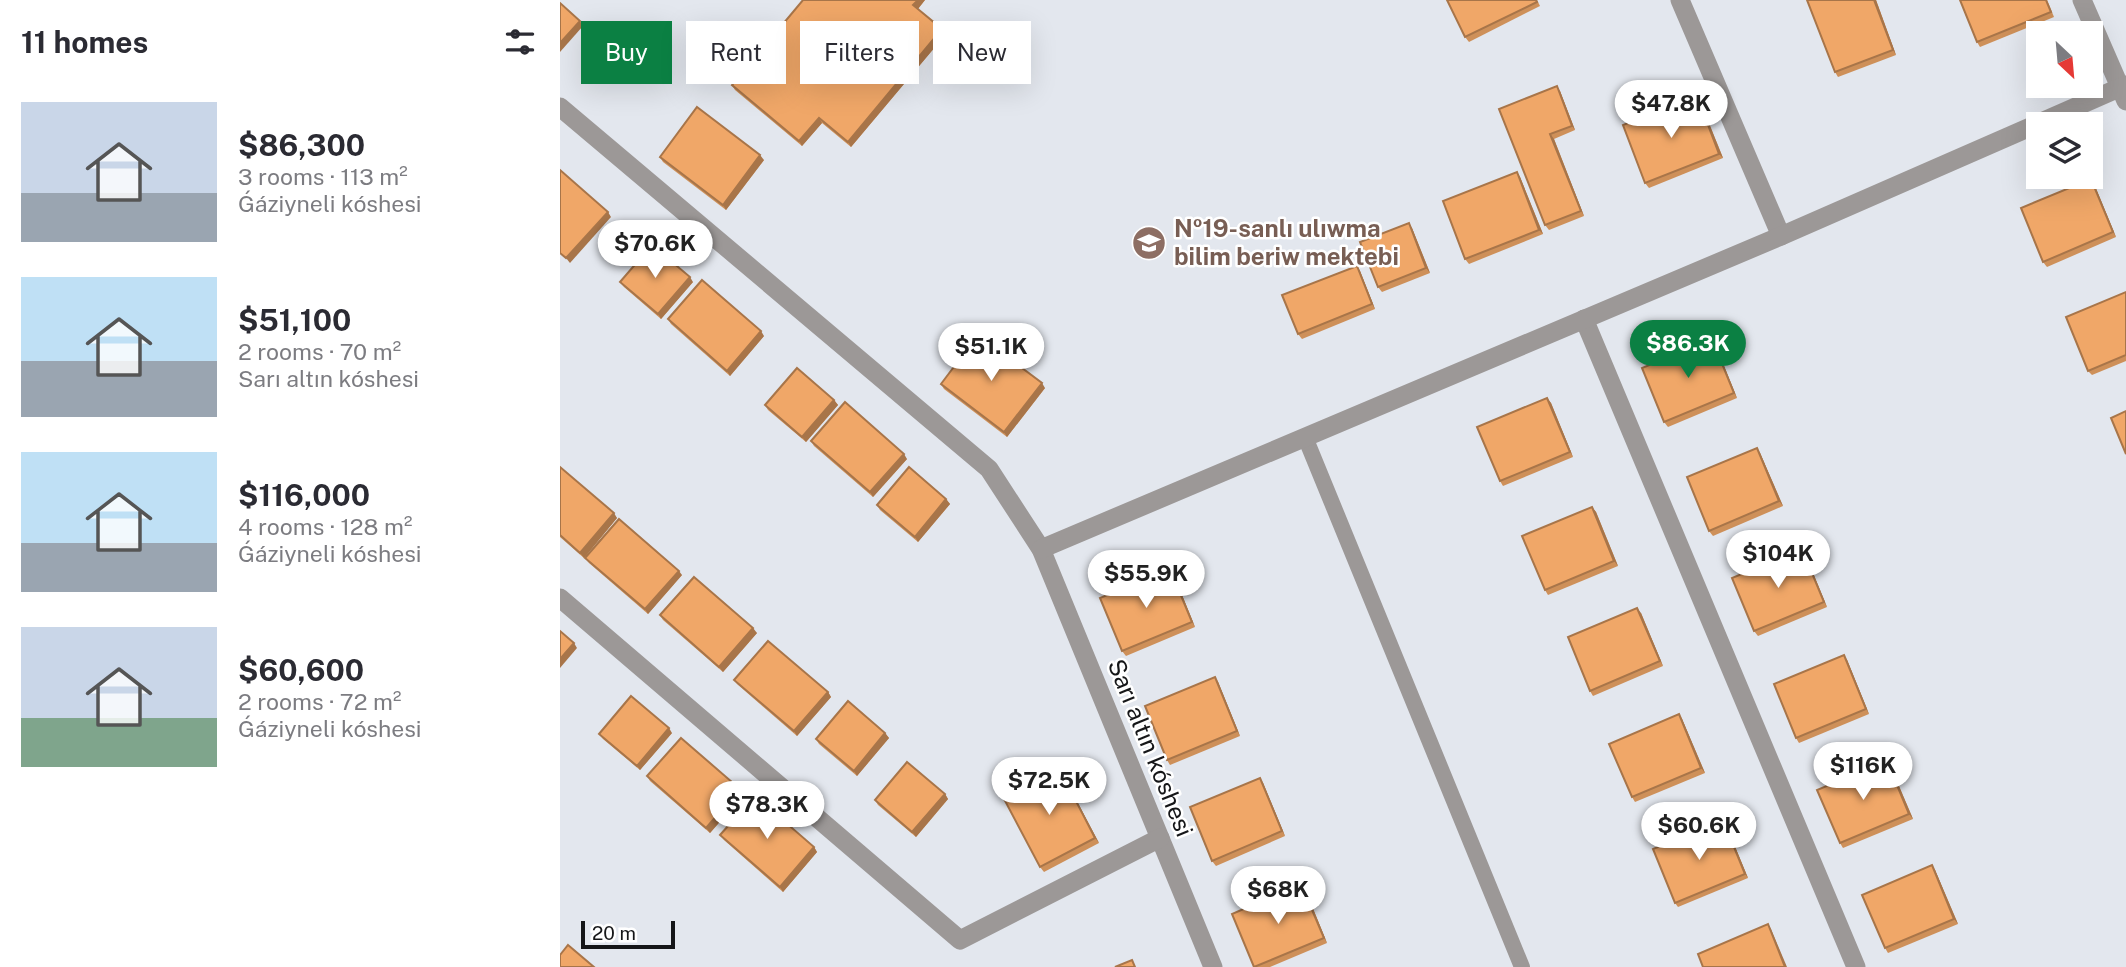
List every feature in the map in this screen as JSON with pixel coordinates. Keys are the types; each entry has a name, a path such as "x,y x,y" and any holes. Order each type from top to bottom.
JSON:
{"street":[{"path":"1680,0 1781,236"},
{"path":"1041,549 2124,91 2082,0"},
{"name":"Sarı altın kóshesi","path":"560,107 989,469 1041,549 1213,967"},
{"path":"1584,319 1856,967"},
{"path":"560,598 960,940 1160,838"}],"lane":[{"path":"1305,437 1522,967"}],"building":[{"path":"803,0 918,0 913,5 933,22 933,40 919,57 919,21 800,21 800,84 896,84 848,142 819,118 799,141 732,85 786,84 785,21"},
{"path":"1447,0 1536,0 1537,2 1465,37"},
{"path":"1807,0 1874,0 1893,50 1835,72"},
{"path":"1960,0 2046,0 2051,12 1977,42"},
{"path":"560,3 580,21 560,43"},
{"path":"1557,86 1572,126 1550,134 1581,211 1545,225 1499,109"},
{"path":"1697,96 1719,154 1645,183 1623,125"},
{"path":"697,107 760,155 723,205 660,157"},
{"path":"560,170 608,212 566,258 560,253"},
{"path":"1517,172 1539,230 1465,259 1443,201"},
{"path":"2067,189 2095,189 2113,232 2043,262 2021,208"},
{"path":"1409,223 1426,268 1378,287 1360,242"},
{"path":"652,245 690,277 658,314 620,282"},
{"path":"1357,266 1372,304 1298,334 1282,295"},
{"path":"702,280 761,331 727,371 668,319"},
{"path":"2126,292 2126,355 2088,371 2066,317"},
{"path":"978,335 1042,383 1004,432 941,384"},
{"path":"1712,339 1734,393 1664,422 1642,368"},
{"path":"797,368 834,400 802,437 765,405"},
{"path":"1547,398 1570,452 1500,481 1477,427"},
{"path":"845,402 904,454 870,492 811,441"},
{"path":"2126,411 2126,454 2111,418"},
{"path":"1757,448 1779,501 1709,531 1687,477"},
{"path":"560,467 614,513 580,553 560,535"},
{"path":"909,467 946,499 915,537 877,505"},
{"path":"1592,507 1614,561 1545,590 1522,536"},
{"path":"619,519 679,571 645,609 585,558"},
{"path":"1802,549 1824,602 1754,631 1732,578"},
{"path":"1170,569 1192,622 1122,651 1100,598"},
{"path":"694,577 753,628 719,667 660,615"},
{"path":"1637,608 1660,661 1590,691 1568,637"},
{"path":"560,631 574,643 560,659"},
{"path":"768,641 828,692 794,731 734,680"},
{"path":"1844,655 1866,709 1796,738 1774,684"},
{"path":"1215,677 1237,731 1167,760 1145,706"},
{"path":"631,696 669,728 637,766 599,734"},
{"path":"848,701 885,733 854,771 816,739"},
{"path":"1679,714 1701,768 1632,797 1609,744"},
{"path":"681,738 740,789 706,828 647,776"},
{"path":"1887,761 1909,814 1840,843 1817,790"},
{"path":"907,762 945,794 912,832 875,800"},
{"path":"1059,768 1095,838 1040,867 1003,797"},
{"path":"1260,778 1282,831 1212,861 1190,807"},
{"path":"755,796 814,847 780,887 720,835"},
{"path":"1723,820 1745,874 1675,903 1653,849"},
{"path":"1932,865 1954,919 1885,948 1862,895"},
{"path":"1301,884 1324,938 1254,967 1232,914"},
{"path":"1768,924 1785,967 1703,967 1698,954"},
{"path":"568,945 594,967 560,967 560,955"},
{"path":"1132,960 1135,967 1115,967"}],"place":[{"name":"№19-sanlı ulıwma bilim beriw mektebi","path":"1149,243"}]}
